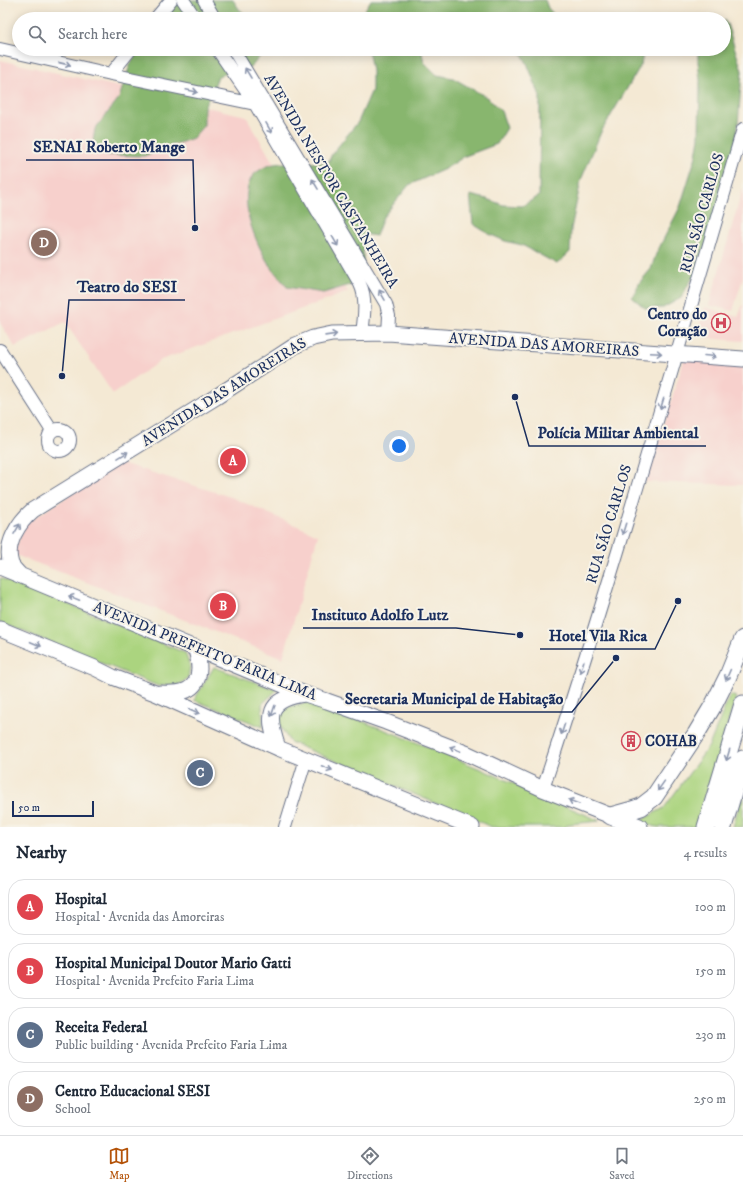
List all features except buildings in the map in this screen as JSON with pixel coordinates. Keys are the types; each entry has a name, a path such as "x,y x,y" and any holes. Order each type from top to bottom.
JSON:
{"highway":[{"path":"611,816 641,806 654,797 714,704 728,676 743,639"},
{"path":"715,826 743,704"},
{"path":"715,826 743,759"},
{"path":"611,816 639,827"}],"main road":[{"name":"AVENIDA DAS AMOREIRAS","path":"21,576 11,565 9,552 12,538 18,527 25,517 33,510 216,397 296,345 313,338 332,334 388,333 743,359"},
{"name":"AVENIDA PREFEITO FARIA LIMA","path":"0,567 305,694 386,722 468,754 543,789 611,816"},
{"path":"0,629 95,668 113,677 155,693 306,760 472,827"},
{"path":"155,693 172,694 186,690 195,684 199,673 199,657 195,648"},
{"path":"278,748 272,729 271,719 274,706 292,696 305,694"}],"street":[{"path":"161,12 170,0"},
{"path":"183,0 191,12"},
{"path":"204,0 211,12"},
{"path":"0,49 12,52"},
{"path":"31,56 255,104"},
{"path":"111,74 126,56"},
{"name":"AVENIDA NESTOR CASTANHEIRA","path":"222,56 255,104 362,289 364,315 362,334"},
{"name":"AVENIDA NESTOR CASTANHEIRA","path":"238,56 381,294 389,310 388,333"},
{"name":"RUA SÃO CARLOS","path":"543,789 575,692 743,129"},
{"path":"0,350 52,431"},
{"path":"285,827 306,760"}],"shaded area":[{"path":"0,60 246,116 348,292 161,360 113,394 65,322 15,347 0,323"},
{"path":"743,188 743,277 733,311 709,305"},
{"name":"Centro do Coração","path":"743,304 743,341 707,338 698,330 705,307 738,317"},
{"path":"685,357 743,364 743,485 645,482"},
{"path":"121,463 231,497 318,535 283,658 13,554 26,523"}],"green space":[{"path":"171,0 233,0 243,12 162,12"},
{"path":"371,0 545,0 548,8 552,12 449,12 363,12"},
{"path":"731,37 742,71 738,125 732,164 700,270 689,283 681,298 663,308 645,308 632,297 640,282 651,269 656,254 680,207 696,156 699,138 700,80 698,56 731,56"},
{"path":"134,56 260,56 252,66 218,76 204,107 204,125 193,138 144,156 108,155 92,147 95,129 119,98"},
{"path":"369,56 423,56 424,62 437,75 453,78 488,98 501,111 507,128 497,144 465,156 445,169 409,185 383,217 376,236 363,234 363,268 357,283 323,293 287,287 269,264 257,242 247,208 248,186 255,174 272,164 328,163 332,154 358,122 372,90 372,71"},
{"path":"523,56 643,56 641,65 601,132 581,180 571,229 570,252 557,264 522,245 505,241 489,234 473,224 470,195 503,205 522,206 539,196 540,96"},
{"path":"0,578 83,610 185,653 190,666 188,678 179,685 158,686 0,622"},
{"path":"214,667 277,690 262,704 263,727 194,700"},
{"path":"730,695 736,697 696,827 657,827 637,822 664,808 709,746"},
{"path":"309,702 383,729 600,821 569,824 565,827 492,827 290,742 277,721 288,707"},
{"path":"743,791 743,827 733,827"}],"place":[{"name":"SENAI Roberto Mange","path":"195,228"},
{"name":"Centro Educacional SESI","path":"44,243"},
{"name":"Centro do Coração","path":"721,323"},
{"name":"Teatro do SESI","path":"62,376"},
{"name":"Polícia Militar Ambiental","path":"515,397"},
{"name":"Hospital","path":"233,461"},
{"name":"Hotel Vila Rica","path":"678,601"},
{"name":"Hospital Municipal Doutor Mario Gatti","path":"223,606"},
{"name":"Instituto Adolfo Lutz","path":"520,635"},
{"name":"Secretaria Municipal de Habitação","path":"616,658"},
{"name":"COHAB","path":"631,741"},
{"name":"Receita Federal","path":"200,773"}]}
